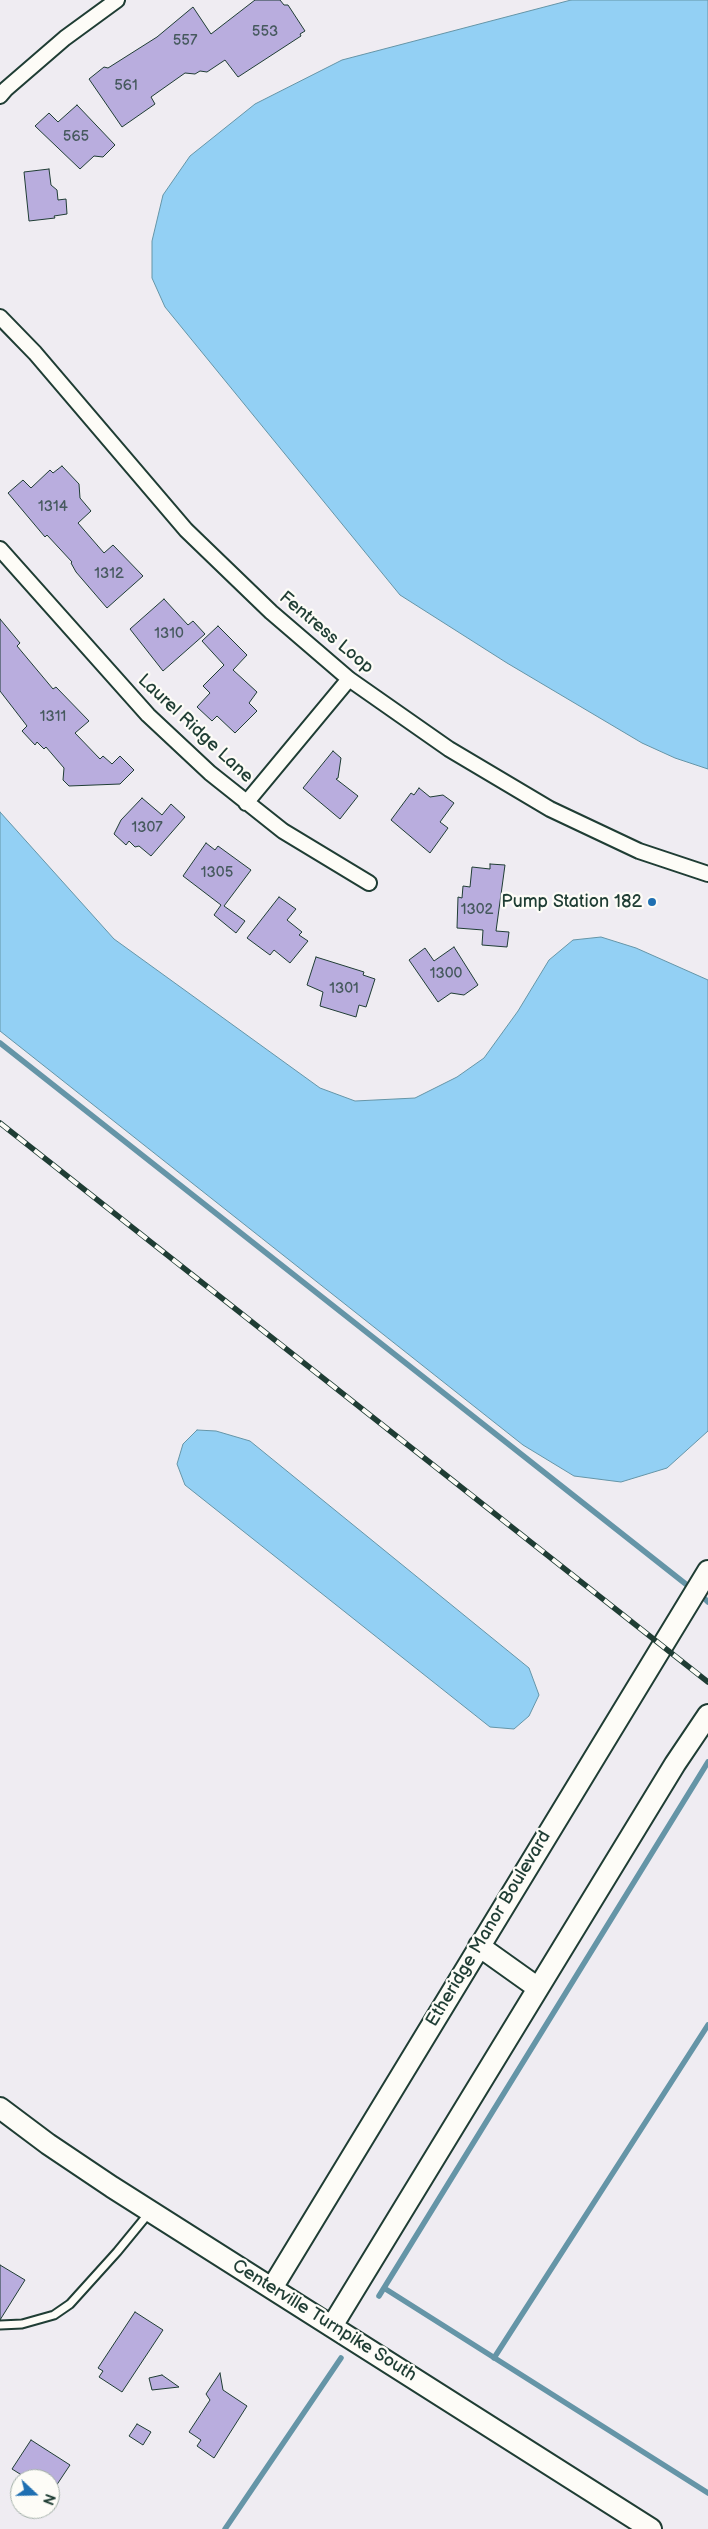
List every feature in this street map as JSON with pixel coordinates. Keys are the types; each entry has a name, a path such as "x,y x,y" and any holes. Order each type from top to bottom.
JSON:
{"main road":[{"name":"Etheridge Manor Boulevard","path":"272,2288 708,1571"},
{"path":"332,2326 538,1988 708,1715"},
{"path":"479,1946 538,1988"},
{"name":"Centerville Turnpike South","path":"0,2108 48,2144 151,2211 651,2529"}],"street":[{"path":"0,96 65,38 117,0"},
{"name":"Fentress Loop","path":"0,317 36,353 186,530 271,612 349,680 449,749 550,809 639,850 708,874"},
{"name":"Laurel Ridge Lane","path":"0,549 148,716 210,773 283,831 369,883"},
{"path":"246,802 349,680"}],"lane":[{"path":"0,2325 22,2324 54,2315 70,2304 151,2211"}],"water":[{"path":"571,0 708,0 708,769 675,758 642,743 507,663 400,595 165,307 152,278 152,241 163,195 190,156 255,104 342,60"},
{"path":"0,812 114,939 320,1088 355,1101 415,1098 457,1077 484,1058 518,1011 549,960 573,940 601,937 636,948 708,980 708,1431 667,1468 621,1482 574,1476 523,1445 0,1031"},
{"path":"197,1430 216,1431 250,1441 529,1668 539,1695 529,1716 514,1729 490,1727 185,1485 177,1464 183,1444"}],"building":[{"path":"255,0 280,0 284,5 288,5 305,31 300,34 301,36 238,77 225,60 207,72 185,73 151,97 155,104 122,127 89,79 104,67 108,68 157,37 193,7 211,34"},
{"path":"77,105 115,145 103,157 94,156 80,169 35,126 49,113 58,122"},
{"path":"49,169 51,185 57,190 58,200 66,199 67,214 54,216 55,218 29,221 24,172"},
{"path":"62,466 79,484 80,498 91,511 78,523 104,553 113,545 143,576 107,608 76,572 72,562 47,535 45,537 8,493 23,480 31,488 50,470 53,473"},
{"path":"164,599 188,625 193,621 205,634 163,671 130,629"},
{"path":"0,619 20,643 17,646 53,689 56,687 89,721 75,733 100,759 103,756 112,764 120,756 134,770 120,784 69,786 63,780 64,768 46,747 44,749 37,742 35,745 22,731 27,726 0,691"},
{"path":"218,626 247,655 233,670 257,692 249,703 257,711 235,733 217,716 212,721 197,707 210,693 203,686 224,665 202,641"},
{"path":"333,751 341,758 338,778 336,779 358,796 340,819 303,788"},
{"path":"419,788 430,797 443,795 454,803 440,822 448,828 430,853 391,820 411,793 414,795"},
{"path":"142,798 162,815 171,804 185,817 151,856 139,846 135,847 129,841 126,845 114,834 121,820"},
{"path":"206,843 215,850 218,846 251,870 224,906 245,921 236,933 214,915 221,905 183,876"},
{"path":"490,864 505,865 496,931 509,932 507,947 482,945 483,930 457,928 458,897 462,898 463,886 470,887 472,867 490,869"},
{"path":"279,897 296,909 287,920 302,932 299,935 308,941 290,963 274,950 270,955 247,938"},
{"path":"454,947 478,985 464,995 451,993 438,1002 409,960 425,948 434,961"},
{"path":"316,957 364,972 363,975 375,979 366,1007 359,1005 356,1017 320,1006 323,992 307,985"},
{"path":"0,2265 25,2280 0,2320"},
{"path":"135,2312 163,2330 122,2392 99,2377 103,2371 98,2368"},
{"path":"220,2373 223,2390 247,2406 214,2458 197,2446 201,2440 189,2432 210,2400 206,2394"},
{"path":"162,2375 179,2387 152,2390 149,2378"},
{"path":"137,2424 151,2432 143,2445 129,2436"},
{"path":"31,2440 70,2465 60,2480 60,2469 12,2469"}],"waterway":[{"path":"0,1043 687,1585"},
{"path":"704,1598 708,1602"},
{"path":"379,2296 708,1762"},
{"path":"494,2358 708,2025"},
{"path":"384,2288 708,2493"},
{"path":"225,2529 341,2358"}],"railway":[{"path":"0,1123 708,1682"}],"place":[{"name":"Pump Station 182","path":"652,902"}]}
